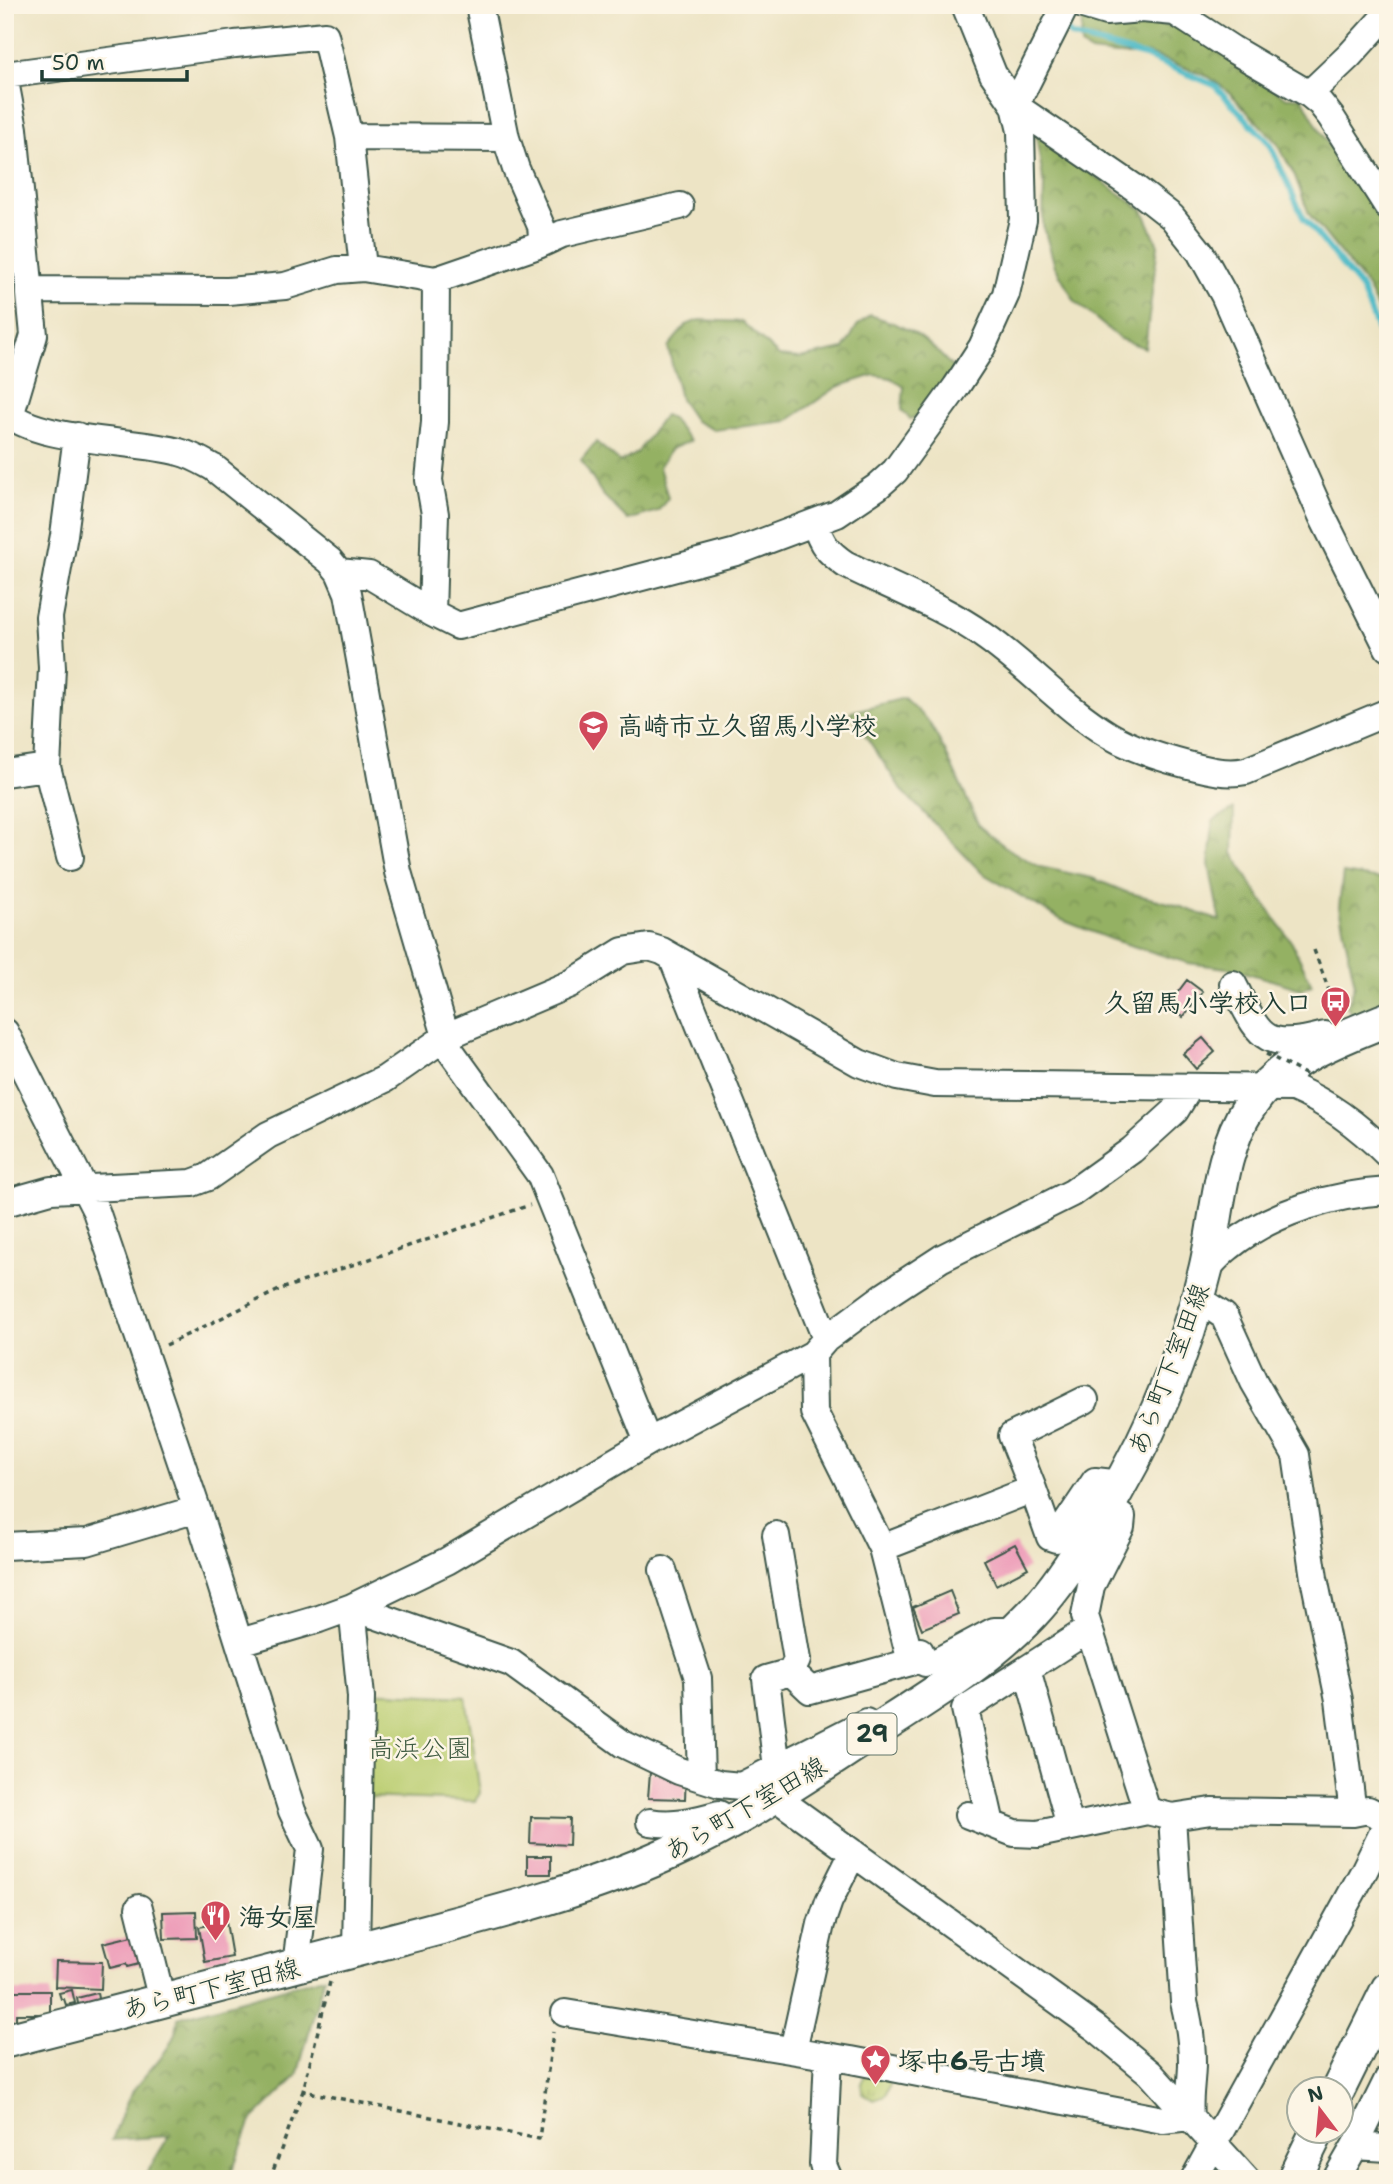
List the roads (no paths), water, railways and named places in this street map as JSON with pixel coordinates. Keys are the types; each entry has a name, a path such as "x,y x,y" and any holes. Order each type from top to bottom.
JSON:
{"main road":[{"name":"あら町下室田線","path":"5,2041 561,1895 668,1854 730,1822 775,1782 879,1729 942,1688 1031,1615 1062,1577 1114,1495 1153,1422 1201,1284 1233,1142 1247,1109 1263,1088 1297,1060 1388,1019"},
{"path":"1345,2076 1388,1989"},
{"path":"1294,2179 1310,2146"}],"street":[{"path":"479,5 506,138 516,169 541,226 542,236 538,245"},
{"path":"339,572 369,575 458,626 736,552 815,524 858,501 895,471 956,387 996,320 1006,295 1023,220 1021,131 1014,106 993,74 965,5"},
{"path":"1014,106 1066,5"},
{"path":"1083,5 1107,12 1142,9 1175,12 1231,49 1308,94 1320,103 1331,117 1388,206"},
{"path":"1308,94 1349,56 1388,13"},
{"path":"5,75 235,44 325,35 349,137 363,268"},
{"path":"5,81 14,129 34,335 7,414 39,429 155,446 181,452 202,461 319,550 339,572 351,606 398,872 450,1050 540,1175 648,1442"},
{"path":"1014,106 1135,188 1172,217 1200,252 1224,295 1322,516 1388,648"},
{"path":"349,137 506,138"},
{"path":"31,290 228,291 285,286 337,270 363,268 436,280 538,245 562,234 680,206"},
{"path":"432,613 435,514 429,480 435,422 436,280"},
{"path":"70,857 47,767 52,668 50,617 77,436"},
{"path":"815,524 821,542 845,564 952,615 993,642 1083,717 1109,735 1170,760 1221,773 1246,771 1388,712"},
{"path":"5,773 47,767"},
{"path":"5,1203 51,1191 192,1183 208,1177 268,1135 385,1079 447,1036 570,984 623,951 649,947 672,957 859,1063 897,1077 935,1083 1293,1088 1315,1098 1350,1121 1388,1155"},
{"path":"672,957 819,1346 814,1412 882,1548 911,1662 810,1690 791,1672"},
{"path":"1233,984 1257,1030 1267,1039 1292,1042 1325,1035 1342,1038"},
{"path":"5,1032 87,1190 197,1509 292,1811 310,1849 296,1966"},
{"path":"240,1642 352,1607 447,1561 648,1442 819,1346 884,1296 942,1258 1072,1193 1132,1150 1175,1111 1189,1088"},
{"path":"1353,1813 1339,1700 1314,1578 1296,1455 1254,1382 1224,1316 1201,1284 1229,1247 1263,1224 1310,1205 1356,1193 1388,1191"},
{"path":"1085,1400 1012,1436 1050,1537 1056,1539 1095,1481 1114,1495 1122,1517 1121,1527 1091,1586 1087,1622 1159,1814 1184,2002 1190,2027 1190,2117"},
{"path":"882,1548 1033,1489"},
{"path":"5,1546 87,1542 197,1509"},
{"path":"776,1535 797,1660 791,1672 766,1679 775,1782 853,1853 1097,2029 1150,2073 1230,2161"},
{"path":"663,1570 698,1678 701,1778"},
{"path":"352,1607 511,1662 623,1744 680,1771 741,1786 775,1782"},
{"path":"346,1953 361,1697 352,1607"},
{"path":"920,1651 925,1663 938,1661 993,1631 1007,1637 1018,1658 1087,1622"},
{"path":"1087,1622 1027,1669 965,1709 980,1820 1014,1833 1038,1834 1070,1826 1159,1814 1211,1811 1353,1813 1368,1810 1388,1821 1230,2161 1194,2179"},
{"path":"1027,1669 1070,1826"},
{"path":"650,1822 667,1825 719,1814 730,1822"},
{"path":"793,2050 821,1924 829,1901 853,1853"},
{"path":"139,1908 162,2001"},
{"path":"565,2013 828,2056 1163,2120 1190,2117"},
{"path":"828,2056 823,2165 829,2179"},
{"path":"1336,2179 1356,2146 1388,2079"},
{"path":"1356,2146 1388,2148"}],"waterway":[{"path":"1063,26 1071,36 1145,56 1214,85 1269,143 1303,217 1361,288 1388,355"}],"place":[{"name":"高崎市立久留馬小学校","path":"594,752"},
{"name":"久留馬小学校入口","path":"1335,1029"},
{"name":"海女屋","path":"216,1943"},
{"name":"塚中6号古墳","path":"875,2087"}],"park label":[{"name":"高浜公園","path":"420,1747"}]}
